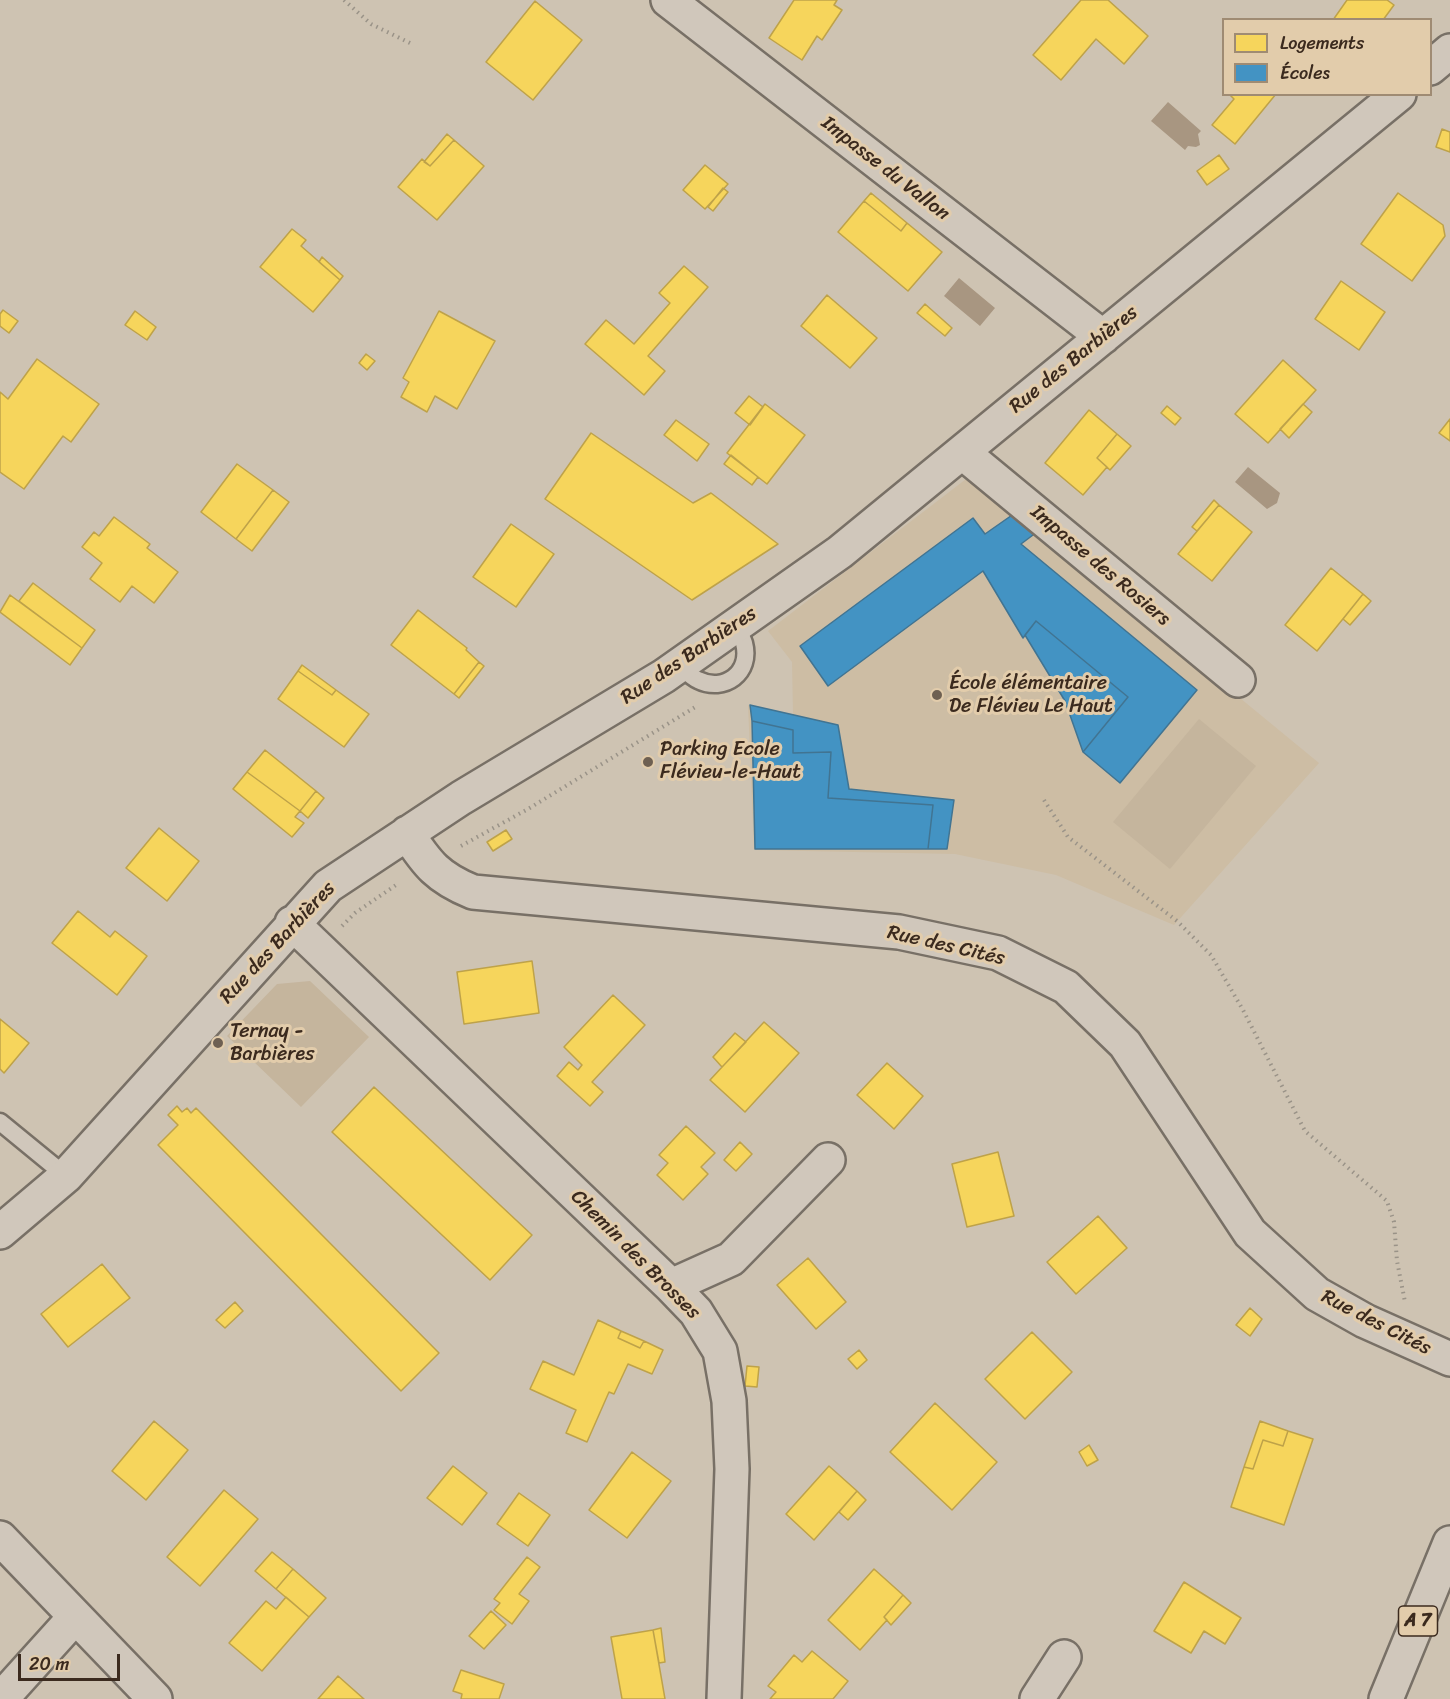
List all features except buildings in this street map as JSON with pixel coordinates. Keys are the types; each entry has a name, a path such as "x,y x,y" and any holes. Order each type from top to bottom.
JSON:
{"main road":[{"name":"Impasse du Vallon","path":"668,0 1103,337"},
{"path":"1432,67 1450,51"},
{"name":"Rue des Barbières","path":"0,1232 66,1176 292,923 328,886 407,833 679,665 840,552 1397,96"},
{"name":"Impasse des Rosiers","path":"962,452 1238,680"},
{"name":"Rue des Cités","path":"407,833 427,864 448,882 473,892 899,932 998,953 1066,987 1125,1044 1250,1233 1317,1294 1365,1321 1437,1354"},
{"name":"Chemin des Brosses","path":"292,923 671,1286 696,1312 720,1351 729,1401 732,1469 724,1699"},
{"path":"671,1286 731,1259 828,1160"},
{"path":"0,1538 155,1699"},
{"name":"A 7","path":"1386,1699 1450,1543"},
{"path":"1,1699 75,1617"},
{"path":"1037,1699 1064,1657"}],"lane":[{"path":"679,665 697,680 715,685 729,683 740,672 745,657 744,643 735,626"},
{"path":"0,1122 66,1176"}],"path":[{"path":"344,0 371,24 412,44"},
{"path":"319,951 355,914 427,864 528,809 702,704"},
{"path":"1044,800 1068,837 1116,872 1197,939 1211,955 1243,1010 1305,1131 1387,1201 1394,1222 1396,1261 1408,1311"}],"shaded area":[{"path":"1168,102 1201,131 1198,134 1200,145 1188,146 1185,150 1151,121"},
{"path":"959,278 995,308 980,326 944,296"},
{"path":"1248,467 1280,493 1277,503 1267,509 1235,482"},
{"path":"970,476 1319,763 1174,925 1056,875 955,854 754,850 748,705 793,714 792,662 768,631"},
{"path":"1199,719 1256,766 1170,869 1113,822"},
{"path":"310,981 369,1037 301,1107 227,1036 277,984"}],"place":[{"name":"École élémentaire De Flévieu Le Haut","path":"937,695"},
{"name":"Parking Ecole Flévieu-le-Haut","path":"648,762"},
{"name":"Ternay - Barbières","path":"218,1043"}]}
